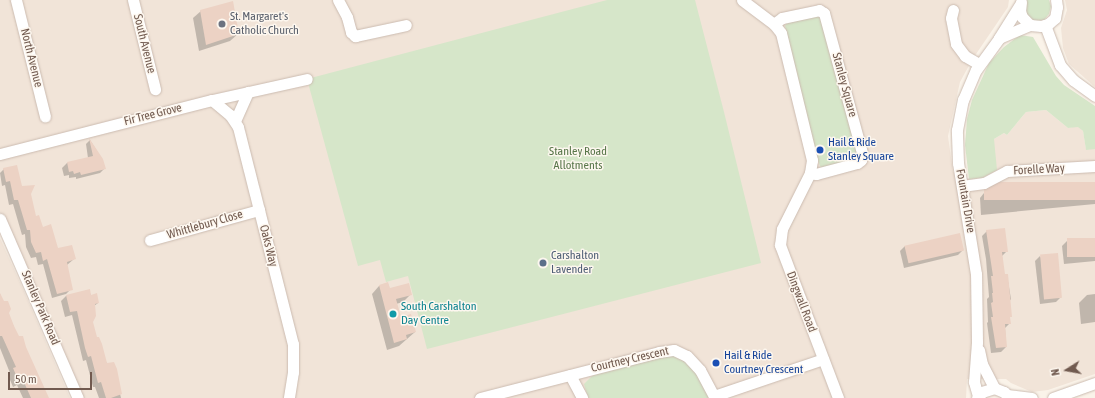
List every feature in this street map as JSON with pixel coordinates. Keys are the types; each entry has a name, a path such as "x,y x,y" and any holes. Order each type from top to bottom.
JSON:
{"street":[{"name":"North Avenue","path":"16,0 45,116"},
{"name":"South Avenue","path":"133,0 155,89"},
{"path":"338,0 347,17 350,32 355,36 406,25"},
{"path":"742,0 774,24 779,29 783,39 812,160 810,173"},
{"path":"1021,2 1022,17 1030,24 1045,25 1054,18 1057,7 1056,0"},
{"name":"Fountain Drive","path":"977,397 974,382 977,342 976,274 957,152 958,125 963,100 979,64 999,38 1021,2"},
{"name":"Stanley Square","path":"774,24 782,18 819,10 824,13 862,153 861,160 857,163 816,174 810,173"},
{"path":"953,10 951,18 956,44 965,56 979,64"},
{"name":"Fountain Drive","path":"999,38 1030,24"},
{"path":"1045,25 1060,65 1073,80 1095,96"},
{"name":"Fir Tree Grove","path":"0,154 212,100 307,79"},
{"path":"212,100 235,121 248,92"},
{"name":"Oaks Way","path":"235,121 293,344 293,372 289,398"},
{"name":"Forelle Way","path":"962,186 984,183 1006,171 1095,166"},
{"name":"Dingwall Road","path":"810,173 782,229 780,245 838,398"},
{"name":"Whittlebury Close","path":"150,240 259,210"},
{"name":"Stanley Park Road","path":"0,219 78,398"},
{"name":"Fountain Drive","path":"977,342 982,364 994,388"},
{"name":"Courtney Crescent","path":"480,398 659,352 674,350 687,356 693,361 708,381 715,397 823,359"},
{"path":"570,375 582,398"},
{"path":"1053,398 1095,382"},
{"path":"977,397 988,389 994,388 1001,390 1008,396 1032,398"}],"shaded area":[{"path":"0,0 1009,0 1008,7 972,60 960,82 948,136 953,172 969,179 994,139 1004,133 1007,135 1026,112 1046,110 1068,128 1078,126 1083,131 1086,149 1095,149 1095,374 1048,390 1032,392 1011,383 1006,379 967,379 966,398 78,398 0,219"},
{"path":"1065,0 1095,0 1095,87 1069,64 1063,48 1061,28 1067,10"},
{"path":"0,238 23,289 70,398 0,398"}],"green space":[{"name":"Stanley Road Allotments","path":"607,0 695,0 761,263 427,349 408,276 386,282 380,260 358,266 307,79"},
{"path":"1027,0 1049,0 1051,6 1049,14 1044,20 1037,21 1030,19 1025,11"},
{"path":"819,14 858,154 856,159 821,168 785,26 787,22"},
{"path":"1020,35 1033,37 1056,76 1064,85 1095,106 1095,149 1086,150 1083,131 1078,127 1068,128 1046,110 1026,112 1007,135 1004,133 994,139 997,170 982,178 969,179 965,145 967,119 972,100 989,63 1004,47"},
{"path":"672,355 681,358 690,365 701,381 709,398 588,398 584,384 593,375"}],"building":[{"path":"233,1 239,34 206,45 200,10"},
{"path":"89,138 103,159 106,169 81,175 80,172 74,174 73,171 69,172 67,162 93,156"},
{"path":"17,165 22,186 35,185 31,194 36,216 39,215 43,227 51,224 58,248 72,245 76,259 67,262 73,290 57,294 47,259 43,261 41,252 36,253 31,242 30,230 27,230 18,200 14,200 10,181 6,182 3,168"},
{"path":"984,182 1095,182 1095,200 984,200"},
{"path":"1005,228 1008,252 1002,252 1005,274 1008,274 1012,317 1010,317 1011,324 1005,324 1007,347 996,348 991,317 993,317 991,303 993,302 993,293 991,276 993,276 986,230"},
{"path":"960,233 964,251 909,263 904,246"},
{"path":"1067,238 1095,238 1095,257 1067,257"},
{"path":"1058,253 1062,298 1044,299 1040,255"},
{"name":"South Carshalton Day Centre","path":"388,282 390,288 409,283 412,295 396,299 401,317 411,314 416,332 406,335 407,339 394,343 379,285"},
{"path":"90,289 91,295 97,293 99,303 95,304 96,316 93,322 97,337 99,337 102,344 107,363 114,362 117,369 122,394 111,398 106,398 101,382 98,383 91,356 88,357 85,348 77,311 70,312 66,295"},
{"path":"0,293 4,301 8,301 11,309 9,313 14,326 19,336 23,336 26,347 49,398 31,398 23,380 19,382 13,368 16,367 2,336 0,336"}],"place":[{"name":"St. Margaret's Catholic Church","path":"222,24"},
{"name":"Hail & Ride Stanley Square","path":"820,150"},
{"name":"Carshalton Lavender","path":"543,263"},
{"name":"South Carshalton Day Centre","path":"393,314"},
{"name":"Hail & Ride Courtney Crescent","path":"716,363"}]}
